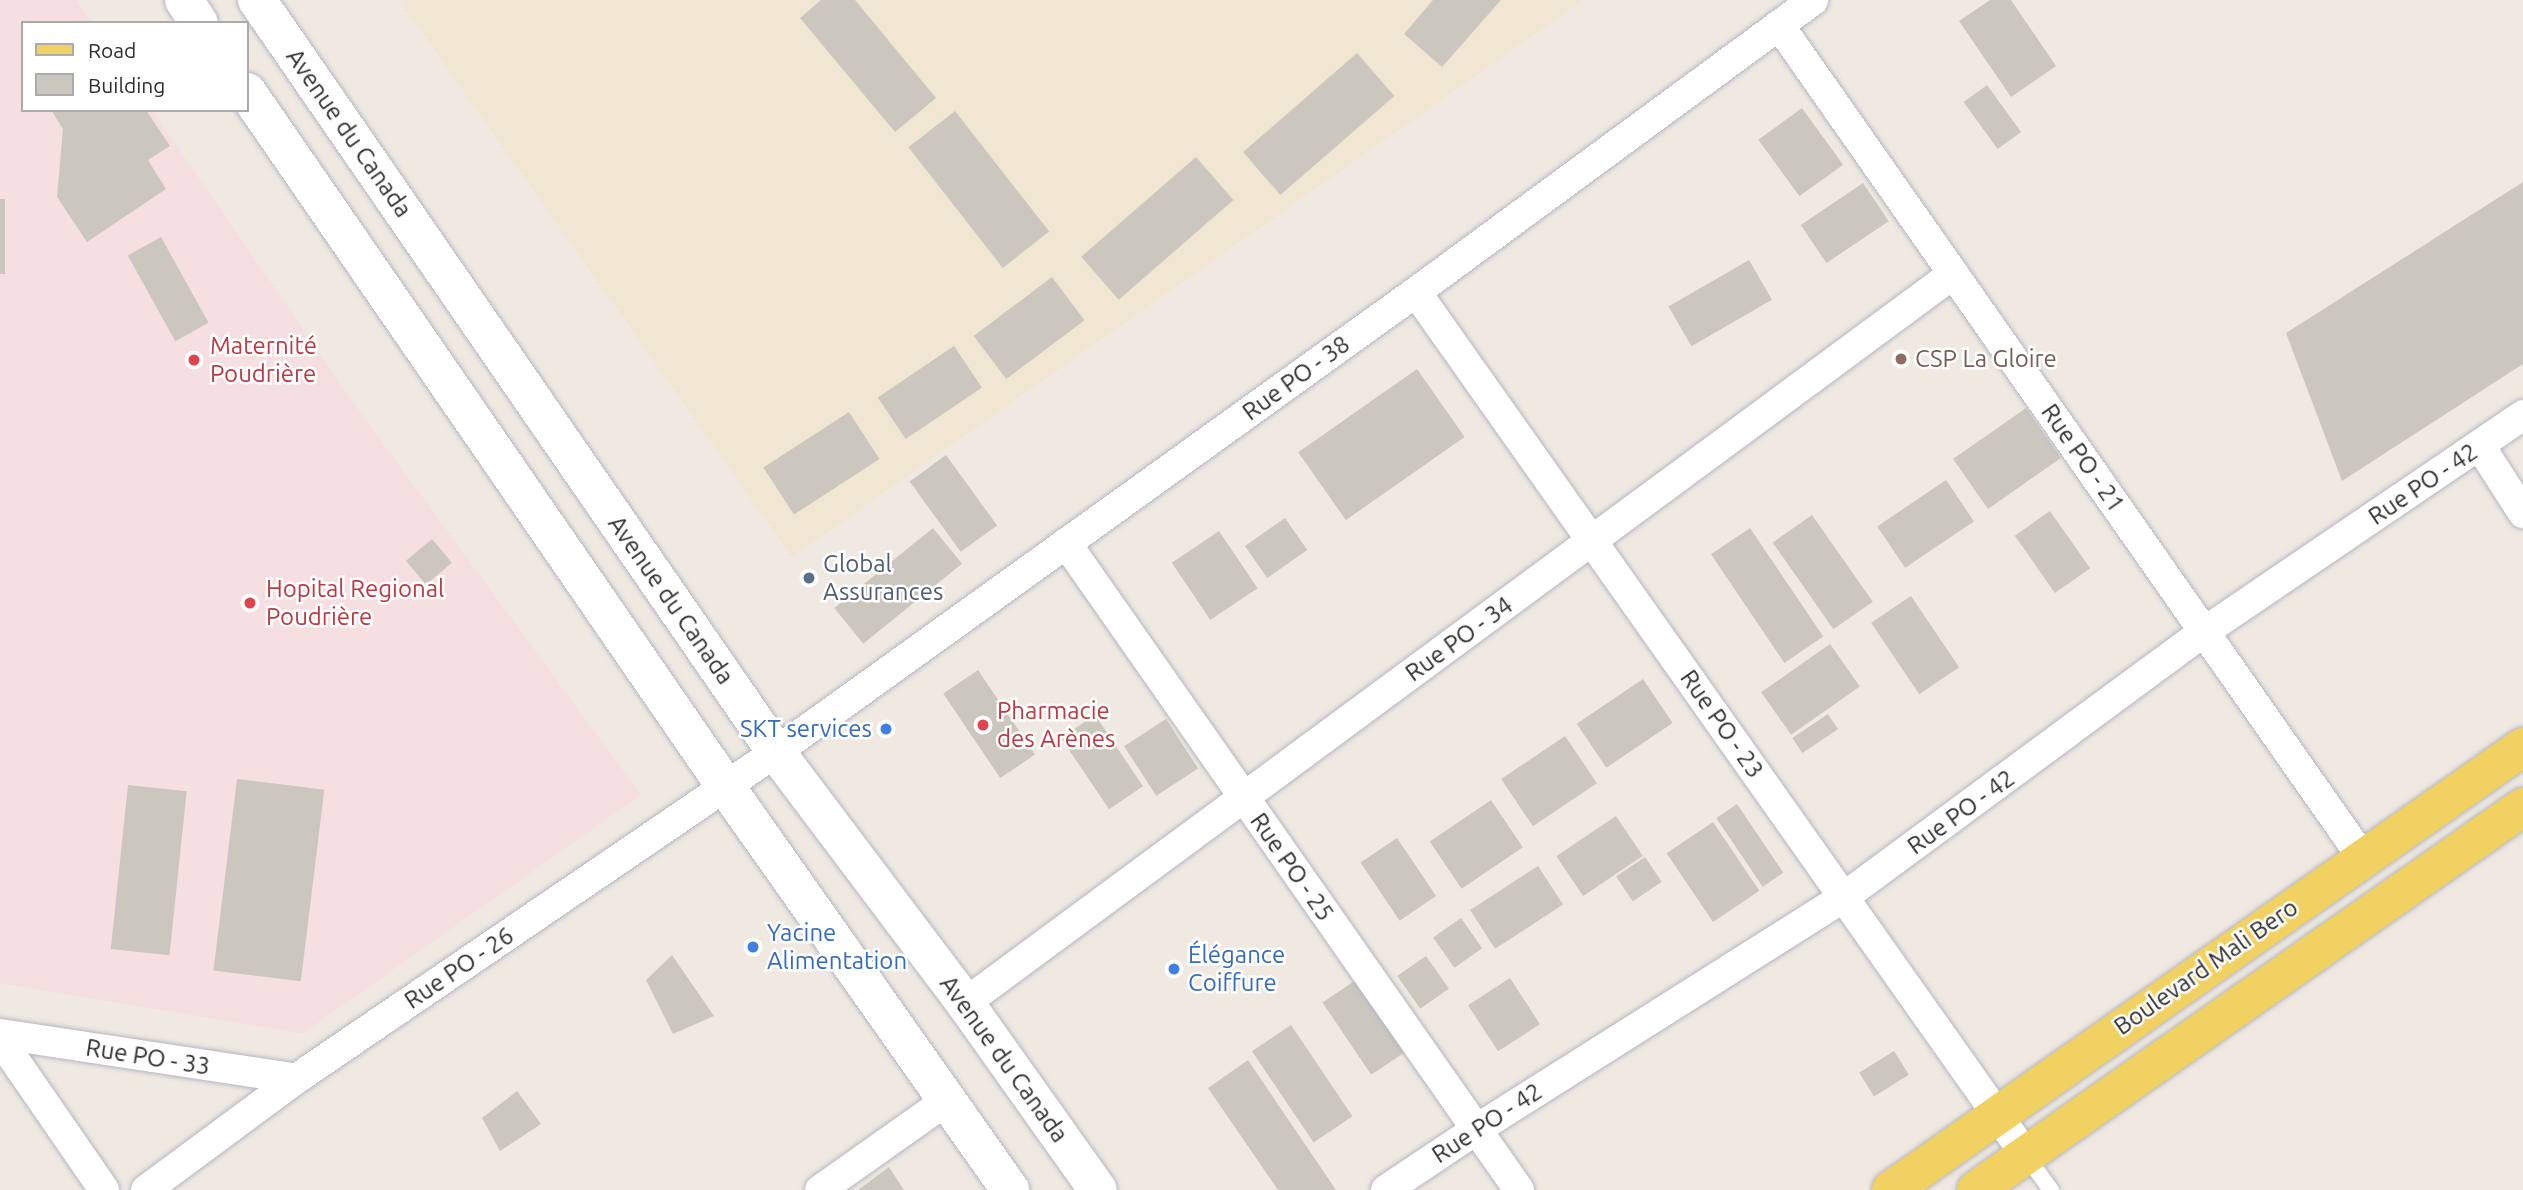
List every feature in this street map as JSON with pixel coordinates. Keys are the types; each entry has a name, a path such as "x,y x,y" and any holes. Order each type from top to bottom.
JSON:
{"main road":[{"name":"Boulevard Mali Bero","path":"1891,1190 2362,857 2523,747"},
{"path":"1976,1190 2027,1157 2523,807"}],"street":[{"path":"184,0 198,21"},
{"name":"Rue PO - 38","path":"776,752 1416,292 1814,0"},
{"name":"Avenue du Canada","path":"267,13 776,752 965,1003 1098,1190"},
{"name":"Rue PO - 21","path":"1779,25 2362,857"},
{"path":"248,93 726,787 1010,1190"},
{"name":"Rue PO - 34","path":"965,1003 1954,274"},
{"name":"Rue PO - 23","path":"1416,292 2027,1157"},
{"name":"Rue PO - 42","path":"1386,1190 1477,1129 1844,897 2204,632 2523,415"},
{"path":"2480,446 2523,513"},
{"name":"Rue PO - 25","path":"1066,543 1519,1190"},
{"name":"Rue PO - 26","path":"146,1190 296,1079 776,752"},
{"name":"Rue PO - 33","path":"0,1034 296,1079"},
{"path":"0,1040 104,1190"},
{"path":"820,1190 946,1101"}],"lane":[{"path":"2027,1157 2051,1190"}],"shaded area":[{"name":"Hopital Regional Poudrière","path":"0,0 76,0 91,21 21,21 21,112 153,112 360,412 641,795 302,1034 0,983"},
{"path":"408,0 1583,0 792,557 402,4"}],"building":[{"path":"821,0 855,0 936,98 895,132 800,18"},
{"path":"1433,0 1501,0 1442,67 1404,34"},
{"path":"1990,0 2011,0 2056,66 2011,97 1959,21"},
{"path":"1357,53 1394,96 1280,195 1243,152"},
{"path":"1987,85 2021,132 1998,149 1964,102"},
{"path":"1802,108 1843,165 1799,196 1758,140"},
{"path":"955,111 1049,232 1003,268 909,147"},
{"path":"52,112 147,112 170,146 148,160 166,189 87,242 57,197 63,129"},
{"path":"1196,157 1233,200 1119,300 1081,257"},
{"path":"2523,182 2523,364 2342,481 2286,333"},
{"path":"1863,183 1889,221 1827,263 1801,225"},
{"path":"0,199 5,199 5,274 0,274"},
{"path":"161,237 209,323 175,341 128,255"},
{"path":"1749,260 1772,300 1691,346 1668,306"},
{"path":"1052,277 1084,320 1006,379 974,336"},
{"path":"954,346 982,387 906,439 878,397"},
{"path":"1417,369 1465,437 1346,520 1298,452"},
{"path":"2026,408 2061,458 1988,509 1953,459"},
{"path":"849,412 879,459 794,515 763,468"},
{"path":"946,455 997,525 961,552 910,481"},
{"path":"1946,480 1974,521 1905,568 1877,526"},
{"path":"2050,511 2090,568 2055,593 2015,536"},
{"path":"1812,515 1873,602 1833,629 1773,543"},
{"path":"1285,518 1307,550 1267,578 1245,546"},
{"path":"933,528 962,564 863,644 834,608"},
{"path":"1750,528 1823,637 1784,663 1711,554"},
{"path":"1219,531 1258,588 1210,620 1172,563"},
{"path":"432,539 452,563 426,585 406,561"},
{"path":"1911,596 1959,667 1919,694 1871,623"},
{"path":"1830,644 1860,687 1791,735 1761,692"},
{"path":"978,670 1035,755 1000,778 943,693"},
{"path":"1643,679 1673,723 1606,768 1577,724"},
{"path":"1828,714 1838,729 1802,753 1792,738"},
{"path":"1095,715 1143,786 1109,809 1061,738"},
{"path":"1166,719 1198,768 1156,796 1124,746"},
{"path":"1565,736 1597,783 1533,826 1501,779"},
{"path":"237,779 324,790 301,981 213,971"},
{"path":"128,785 187,791 169,955 111,949"},
{"path":"1491,800 1523,847 1462,889 1430,841"},
{"path":"1737,804 1783,873 1763,887 1716,818"},
{"path":"1616,816 1643,856 1583,896 1556,856"},
{"path":"1713,822 1759,891 1713,922 1667,853"},
{"path":"1397,838 1436,896 1400,921 1361,863"},
{"path":"1645,857 1662,882 1633,901 1616,877"},
{"path":"1538,866 1563,905 1495,949 1470,910"},
{"path":"1461,918 1482,948 1454,968 1433,938"},
{"path":"672,955 714,1016 673,1034 646,980"},
{"path":"1426,956 1449,989 1420,1009 1397,976"},
{"path":"1359,978 1408,1050 1371,1075 1323,1003"},
{"path":"1510,978 1540,1024 1498,1051 1468,1005"},
{"path":"1291,1025 1353,1116 1314,1142 1252,1051"},
{"path":"1894,1051 1909,1075 1874,1096 1859,1073"},
{"path":"1248,1060 1336,1190 1278,1190 1208,1088"},
{"path":"517,1091 541,1124 500,1151 482,1118"},
{"path":"889,1167 904,1190 858,1190"}],"place":[{"name":"CSP La Gloire","path":"1901,359"},
{"name":"Maternité Poudrière","path":"194,360"},
{"name":"Global Assurances","path":"809,578"},
{"name":"Hopital Regional Poudrière","path":"250,603"},
{"name":"Pharmacie des Arènes","path":"983,725"},
{"name":"SKT services","path":"886,729"},
{"name":"Yacine Alimentation","path":"753,947"},
{"name":"Élégance Coiffure","path":"1174,969"}]}
